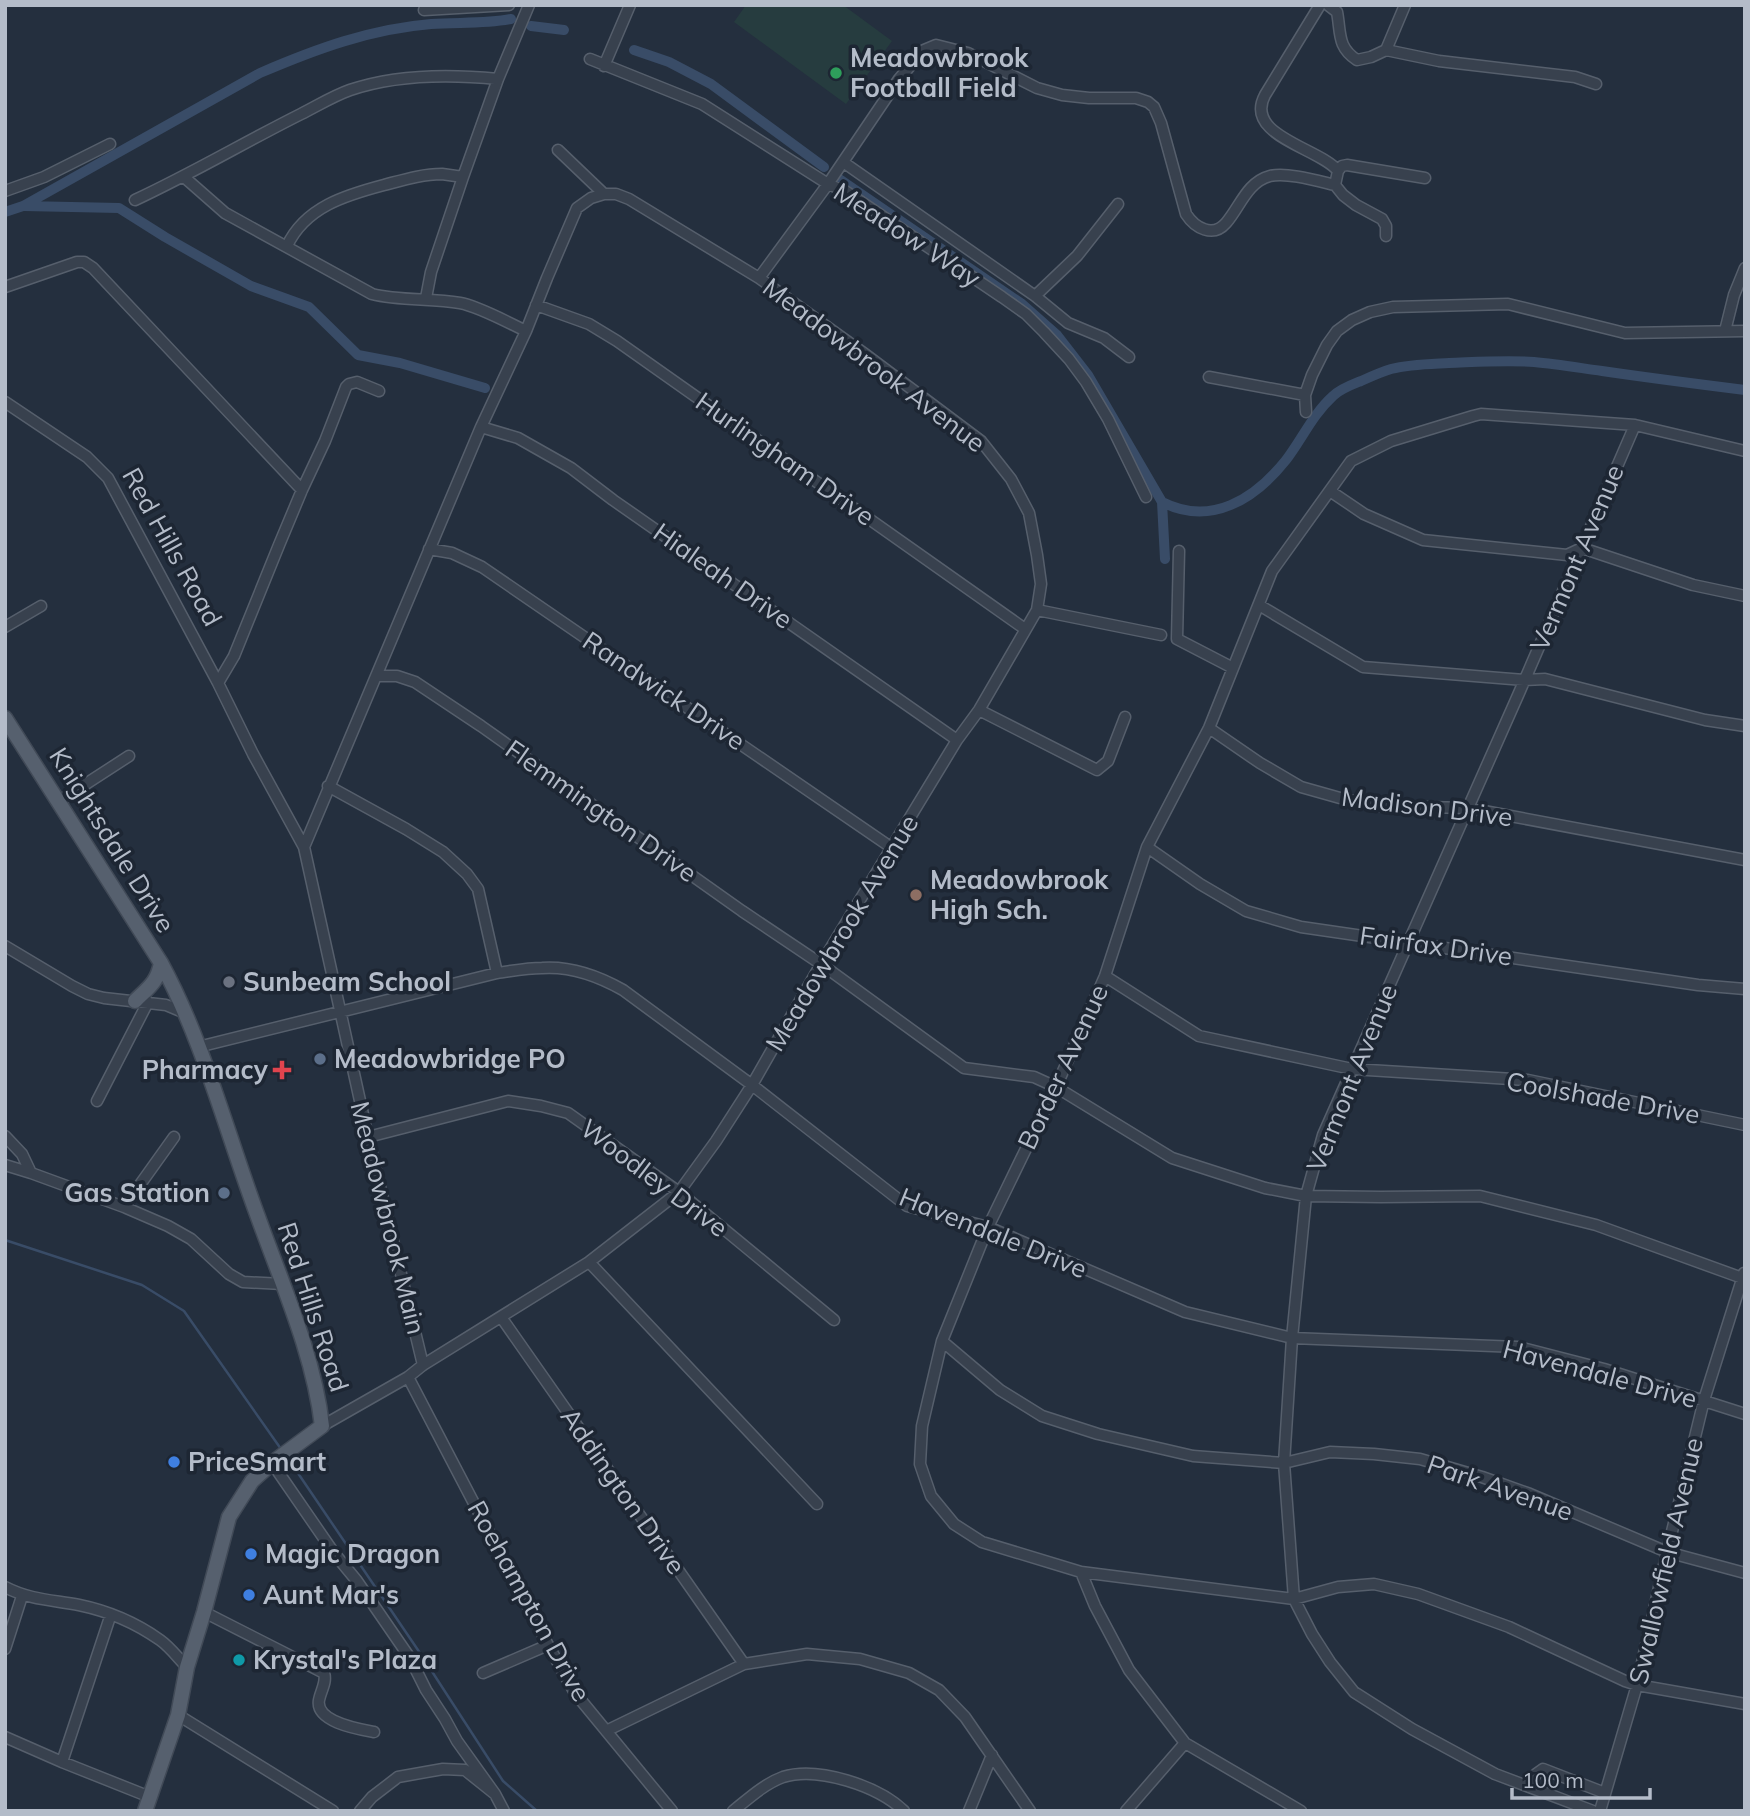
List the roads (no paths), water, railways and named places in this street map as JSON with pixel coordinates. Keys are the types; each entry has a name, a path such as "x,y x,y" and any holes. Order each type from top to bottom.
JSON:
{"main road":[{"name":"Knightsdale Drive","path":"5,718 175,989"},
{"path":"141,1001 158,975 161,963"},
{"name":"Red Hills Road","path":"148,1804 178,1715 187,1667 229,1517 252,1481 272,1462 322,1426 318,1395 283,1284 175,989"}],"street":[{"path":"424,10 509,5"},
{"path":"426,298 463,177 498,79 529,5"},
{"path":"604,66 630,5"},
{"path":"1320,5 1271,85 1261,104 1261,112 1270,127 1292,144 1327,160 1338,170"},
{"path":"1328,5 1337,12 1342,47 1357,60 1386,50 1439,61 1575,77 1596,84"},
{"path":"1386,50 1405,5"},
{"path":"759,278 828,184 899,79 923,50 936,44 968,53 1037,88 1062,95 1136,98 1148,102 1154,107 1161,123 1186,214 1197,227 1217,230 1226,225 1257,183 1271,176 1298,178 1335,186 1356,205 1382,219 1386,226 1386,236"},
{"name":"Meadow Way","path":"590,59 702,104 828,184 845,191 1026,314 1069,359 1086,383 1108,419 1146,497"},
{"path":"135,200 349,90 398,79 461,75 498,79"},
{"path":"5,191 44,177 110,144"},
{"path":"304,847 481,427 526,331 577,208 591,198 604,194 558,150"},
{"path":"843,162 1035,296 1068,323 1104,338 1129,356"},
{"path":"1335,186 1338,170 1347,165 1425,178"},
{"path":"286,246 303,221 345,195 415,176 441,174 463,177"},
{"path":"184,177 225,213 372,294 464,303 526,331"},
{"name":"Meadowbrook Avenue","path":"322,1426 408,1377 589,1262 679,1192 752,1085 821,964 957,740 979,710 1037,610 1041,584 1029,513 1011,480 981,441 759,278 629,199 616,194 604,194"},
{"path":"1035,296 1077,256 1118,204"},
{"path":"5,287 77,262 85,262 302,490"},
{"path":"1725,331 1734,295 1745,268"},
{"path":"1306,412 1305,395 1312,375 1337,331 1370,312 1393,307 1508,304 1625,333 1745,331"},
{"name":"Hurlingham Drive","path":"536,305 589,324 617,341 1025,629"},
{"path":"1209,377 1305,395"},
{"path":"218,682 234,656 349,384 357,383 380,391"},
{"name":"Red Hills Road","path":"5,402 88,457 108,478 218,682 253,754"},
{"name":"Border Avenue","path":"1294,1599 1081,1572 982,1542 954,1524 931,1496 920,1464 922,1426 942,1341 988,1227 1056,1087 1105,976 1147,847 1209,727 1272,571 1351,461 1391,441 1481,414 1635,425"},
{"path":"1635,425 1745,451"},
{"name":"Vermont Avenue","path":"1592,1811 1495,1774 1412,1730 1353,1692 1329,1662 1294,1599 1284,1463 1292,1338 1306,1196 1323,1135 1635,425"},
{"name":"Hialeah Drive","path":"481,427 518,438 571,468 957,740"},
{"path":"1330,491 1364,514 1423,540 1567,555 1582,548 1693,585 1745,596"},
{"name":"Randwick Drive","path":"429,549 452,553 482,566 892,848"},
{"path":"1179,551 1177,639 1233,668"},
{"path":"1259,605 1363,667 1524,680 1545,679 1705,720 1745,726"},
{"path":"5,627 41,606"},
{"path":"1037,610 1161,635"},
{"name":"Flemmington Drive","path":"376,676 397,676 415,682 821,964 964,1068 1034,1077 1056,1087 1172,1158 1265,1188 1306,1196 1480,1196 1595,1225 1744,1276"},
{"path":"979,710 1097,770 1108,761 1125,718"},
{"name":"Madison Drive","path":"1209,727 1260,763 1301,787 1340,798 1380,806 1468,808 1745,860"},
{"name":"Meadowbrook Main","path":"253,754 304,847 368,1137 424,1365"},
{"path":"58,802 129,756"},
{"path":"328,786 425,840 467,874 478,889 497,973"},
{"name":"Fairfax Drive","path":"1147,847 1200,884 1246,911 1301,927 1684,983 1745,989"},
{"path":"5,946 88,994 166,1004 185,1013"},
{"name":"Havendale Drive","path":"198,1047 497,973 544,967 578,972 609,982 623,990 752,1085 907,1206 988,1227 1185,1312 1292,1338 1518,1347 1604,1369 1745,1414"},
{"name":"Coolshade Drive","path":"1105,976 1199,1036 1352,1069 1528,1080 1745,1125"},
{"path":"97,1101 141,1001"},
{"name":"Woodley Drive","path":"368,1137 508,1101 568,1113 679,1192 834,1320"},
{"path":"5,1136 22,1154 31,1173"},
{"path":"124,1207 174,1137"},
{"path":"5,1165 124,1207 168,1226 191,1239 229,1274 243,1282 283,1284"},
{"path":"589,1262 817,1504"},
{"name":"Swallowfield Avenue","path":"1600,1811 1637,1685 1704,1400 1744,1276"},
{"name":"Addington Drive","path":"501,1317 744,1664"},
{"name":"Park Avenue","path":"942,1341 1000,1390 1042,1416 1098,1434 1194,1456 1284,1463 1330,1452 1420,1459 1530,1494 1667,1552 1745,1573"},
{"name":"Roehampton Drive","path":"408,1377 575,1693 672,1811"},
{"path":"272,1462 410,1658 457,1741 504,1811"},
{"path":"1081,1572 1095,1606 1129,1670 1185,1743 1301,1811"},
{"path":"1294,1599 1361,1584 1374,1584 1418,1594 1509,1627 1625,1681 1745,1704"},
{"path":"5,1587 22,1596 80,1605 134,1624 161,1641 187,1667"},
{"path":"5,1650 22,1596"},
{"path":"204,1612 321,1671 326,1676 319,1703 321,1712 348,1727 374,1732"},
{"path":"62,1762 111,1614"},
{"path":"482,1673 548,1646"},
{"path":"606,1731 744,1664 807,1654 860,1659 909,1673 939,1690 965,1717 1030,1811"},
{"path":"178,1715 333,1811"},
{"path":"5,1737 148,1804"},
{"path":"1126,1811 1185,1743"},
{"path":"970,1811 992,1755"},
{"path":"360,1811 398,1777 443,1769 465,1770 495,1794"},
{"path":"1529,1787 1536,1774 1543,1769 1605,1793"},
{"path":"733,1811 782,1777 804,1773 832,1777 862,1786 886,1797 904,1811"}],"waterway":[{"path":"5,212 23,206 260,73 302,56 386,30 511,19"},
{"path":"531,26 564,30"},
{"path":"634,50 669,62 711,84 824,167"},
{"path":"839,179 1022,304 1057,335 1088,375 1162,502 1165,559"},
{"path":"24,206 119,208 251,286 309,307 358,355 400,363 485,388"},
{"path":"1162,502 1180,509 1215,510 1246,497 1274,474 1319,411 1336,394 1346,387 1398,367 1420,364 1534,362 1745,390"},
{"path":"5,1240 142,1285 184,1311 281,1449"},
{"path":"287,1457 503,1781 537,1811"}],"place":[{"name":"Meadowbrook Football Field","path":"836,73"},
{"name":"Meadowbrook High Sch.","path":"916,895"},
{"name":"Sunbeam School","path":"229,982"},
{"name":"Meadowbridge PO","path":"320,1059"},
{"name":"Pharmacy","path":"282,1070"},
{"name":"Gas Station","path":"224,1193"},
{"name":"PriceSmart","path":"174,1462"},
{"name":"Magic Dragon","path":"251,1554"},
{"name":"Aunt Mar's","path":"249,1595"},
{"name":"Krystal's Plaza","path":"239,1660"}]}
